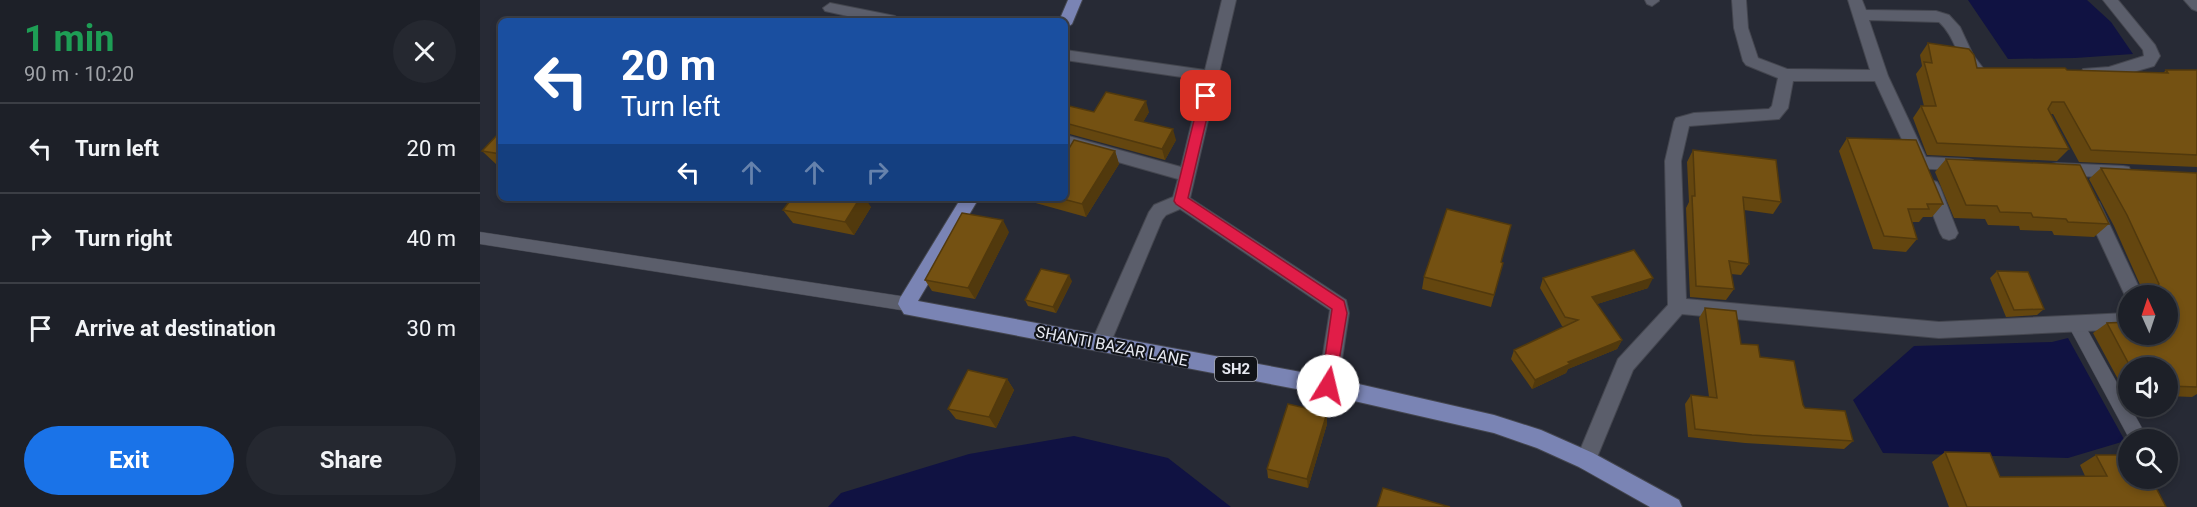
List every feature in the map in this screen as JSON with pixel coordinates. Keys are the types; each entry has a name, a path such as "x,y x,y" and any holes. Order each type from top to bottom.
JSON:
{"main road":[{"path":"1068,18 1075,0"},
{"path":"907,304 968,201"},
{"name":"SHANTI BAZAR LANE","path":"907,304 911,308 1328,386 1494,423 1586,460 1644,499 1671,507"}],"street":[{"path":"1181,201 1229,0"},
{"path":"1738,0 1742,28 1751,62 1786,75 1880,76"},
{"path":"1855,0 1880,76 1921,163 1949,233"},
{"path":"2073,73 2109,73 2149,62 2152,56 2150,49 2109,0"},
{"path":"2191,0 2197,6"},
{"path":"833,4 884,18"},
{"path":"1860,15 1944,18 1953,27 1971,65 1977,70 1990,73"},
{"path":"1068,55 1211,76"},
{"path":"1586,460 1625,365 1672,315 1677,306 1673,161 1682,122 1694,119 1773,115 1780,108 1786,75"},
{"path":"1068,142 1187,175"},
{"path":"2063,150 2103,226 2129,285"},
{"path":"1921,163 1979,165"},
{"path":"2038,168 2141,173"},
{"path":"1101,343 1155,217 1161,210 1181,201"},
{"path":"1181,201 1339,306 1340,313 1328,386"},
{"path":"1677,306 1939,330 2118,322"}],"lane":[{"path":"480,238 907,304"},
{"path":"2076,325 2133,429"}],"shaded area":[{"path":"1968,0 2087,0 2111,22 2133,54 2008,59"},
{"path":"2068,338 2118,429 2118,443 2068,458 1883,453 1853,400 1914,346 2052,342"},
{"path":"1074,436 1168,458 1231,507 828,507 841,493 969,454"}],"building":[{"path":"1928,43 1969,49 1974,55 1977,68 2065,68 2067,70 2168,73 2166,70 2197,70 2197,155 2091,150 2064,102 2052,102 2048,109 2069,149 1937,143 1921,106 1936,106 1924,62 1932,63"},
{"path":"1106,92 1146,101 1135,120 1173,129 1162,149 1068,124 1068,106 1094,112"},
{"path":"498,134 498,154 482,151"},
{"path":"1847,138 1916,140 1943,204 1927,204 1929,209 1908,209 1917,239 1884,236"},
{"path":"1074,140 1115,151 1082,204 1068,200 1068,150"},
{"path":"1693,150 1776,160 1781,202 1743,197 1749,264 1729,261 1734,289 1696,286 1692,196 1695,196"},
{"path":"1946,159 2080,165 2109,224 2068,222 2066,219 2033,217 2031,213 2000,212 1997,206 1966,205"},
{"path":"2101,168 2197,173 2197,387 2178,386 2178,357 2125,357 2119,345 2178,345 2178,285 2158,285 2127,215"},
{"path":"790,201 858,201 845,222 783,210"},
{"path":"1447,209 1511,225 1494,295 1424,277"},
{"path":"962,213 1003,220 968,288 925,280"},
{"path":"1634,250 1653,278 1592,297 1622,340 1568,362 1570,364 1535,380 1514,350 1578,320 1565,317 1543,278"},
{"path":"1041,269 1069,275 1053,307 1025,300"},
{"path":"1997,271 2028,272 2044,309 2014,310"},
{"path":"1705,308 1736,311 1741,344 1758,345 1760,357 1794,361 1805,408 1845,411 1853,441 1695,429 1691,395 1717,398"},
{"path":"2118,322 2118,344 2107,323"},
{"path":"968,370 1007,379 989,417 948,409"},
{"path":"1288,404 1327,413 1307,479 1267,469"},
{"path":"1945,452 1990,453 2000,477 2107,476 2096,455 2118,455 2118,489 2157,489 2166,507 1967,507"},
{"path":"1383,488 1450,507 1377,507"}],"route":[{"path":"1206,96 1181,201 1334,300 1339,306 1340,313 1328,386"}]}
